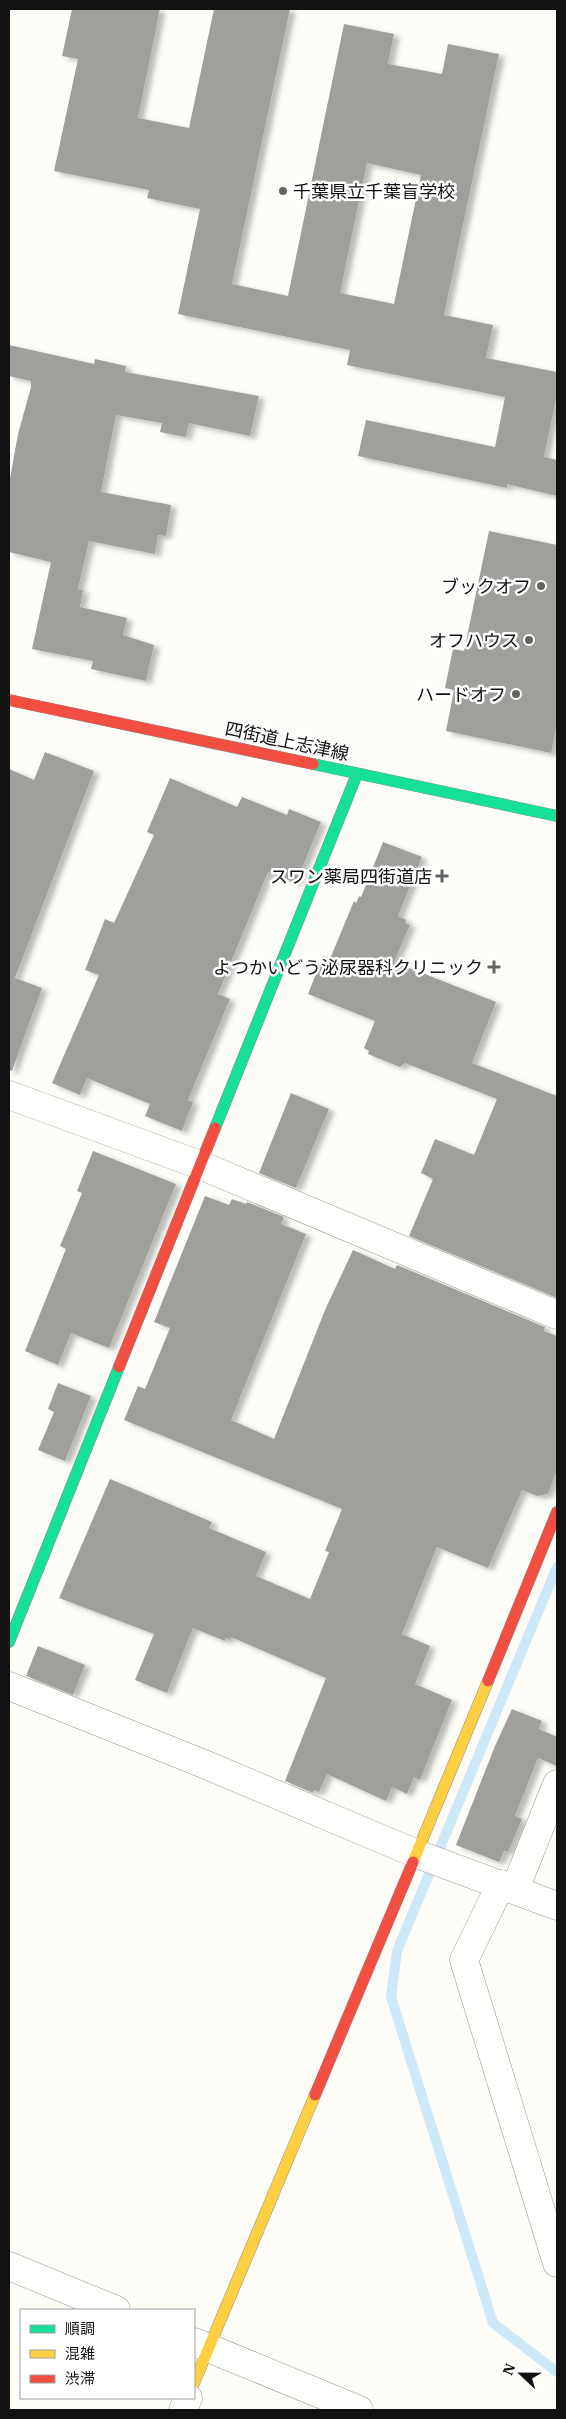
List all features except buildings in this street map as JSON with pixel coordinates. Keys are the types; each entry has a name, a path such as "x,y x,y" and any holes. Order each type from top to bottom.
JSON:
{"street":[{"name":"四街道上志津線","path":"9,700 557,816"},
{"path":"9,1642 357,774"},
{"path":"9,1095 200,1165 557,1315"},
{"path":"195,2378 201,2345 428,1858 557,1512"},
{"path":"9,1686 204,1764 428,1858 508,1886 557,1906"},
{"path":"557,1784 508,1886 464,1960 557,2263"},
{"path":"9,2266 114,2309"},
{"path":"201,2345 359,2410"}],"waterway":[{"path":"557,1567 397,1951 391,1997 493,2323 557,2372"}],"traffic: fast":[{"path":"313,764 557,816"},
{"path":"215,1128 357,774"},
{"path":"9,1642 119,1367"}],"traffic: slow":[{"path":"413,1862 488,1681"},
{"path":"195,2381 315,2095"}],"traffic: jam":[{"path":"9,700 313,764"},
{"path":"119,1367 215,1128"},
{"path":"488,1681 557,1512"},
{"path":"315,2095 413,1862"}],"place":[{"name":"千葉県立千葉盲学校","path":"283,191"},
{"name":"ブックオフ","path":"541,586"},
{"name":"オフハウス","path":"529,640"},
{"name":"ハードオフ","path":"516,694"},
{"name":"スワン薬局四街道店","path":"442,876"},
{"name":"よつかいどう泌尿器科クリニック","path":"494,967"}]}
